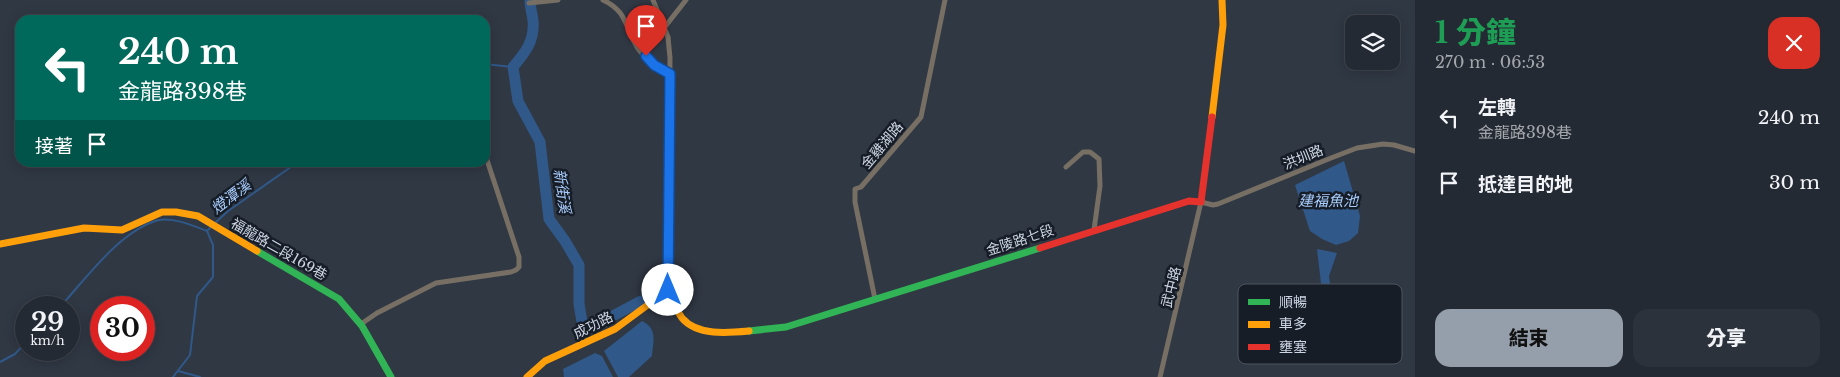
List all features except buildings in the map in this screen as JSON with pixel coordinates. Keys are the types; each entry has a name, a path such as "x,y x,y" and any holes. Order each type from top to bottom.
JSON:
{"street":[{"path":"529,3 558,0"},
{"path":"603,0 616,6 622,13 638,48 654,65 670,74"},
{"path":"653,0 668,37 670,74 668,290"},
{"path":"664,28 686,0"},
{"name":"金雞湖路","path":"875,299 855,202 855,188 861,188 921,117 945,0"},
{"path":"1202,202 1223,24 1222,0"},
{"name":"洪圳路","path":"1202,202 1213,205 1218,204 1357,148 1383,144 1415,151"},
{"path":"1066,167 1083,152 1090,152 1099,159 1100,186 1094,230"},
{"path":"361,324 436,283 511,272 519,267 518,257 489,167"},
{"name":"金陵路七段","path":"668,290 682,319 700,329 712,332 740,332 786,327 1189,201 1202,202"},
{"name":"武中路","path":"1160,377 1202,202"},
{"name":"福龍路二段169巷","path":"0,244 84,228 122,230 162,212 176,212 198,216 328,292 350,309 361,324 391,377"},
{"name":"成功路","path":"526,377 545,361 614,330 668,290"}],"water":[{"name":"建福魚池","path":"1344,161 1360,216 1358,233 1349,241 1336,245 1310,231 1295,185"},
{"path":"1317,249 1337,253 1329,276 1330,284 1321,284"},
{"path":"642,321 647,324 652,332 652,356 629,377 618,377 604,351"},
{"path":"595,353 602,356 613,377 564,377 563,369"}],"waterway":[{"name":"新街溪","path":"530,0 533,20 531,40 525,52 513,67 518,101 540,142 549,219 579,265 579,304 582,322 590,328 641,301"},
{"name":"燈潭溪","path":"490,65 513,67"},
{"name":"燈潭溪","path":"215,223 228,211 291,167"},
{"name":"燈潭溪","path":"69,296 104,257 131,234 145,225 165,219 183,222 207,231 211,227"},
{"path":"173,377 190,355 197,296 213,277 213,245 207,231"},
{"name":"燈潭溪","path":"0,362 15,354"},
{"path":"178,371 200,377"}],"traffic: fast":[{"path":"749,331 786,327 1040,248"},
{"path":"257,251 339,299 362,326 391,377"}],"traffic: slow":[{"path":"1212,117 1223,25 1222,0"},
{"path":"0,244 84,228 122,230 162,212 176,212 198,216 257,251"},
{"path":"527,377 545,361 615,329 668,290 678,312 688,324 704,331 749,331"}],"traffic: jam":[{"path":"1040,248 1189,201 1201,202 1212,117"}],"route":[{"path":"646,56 654,65 670,74 668,290"}]}
